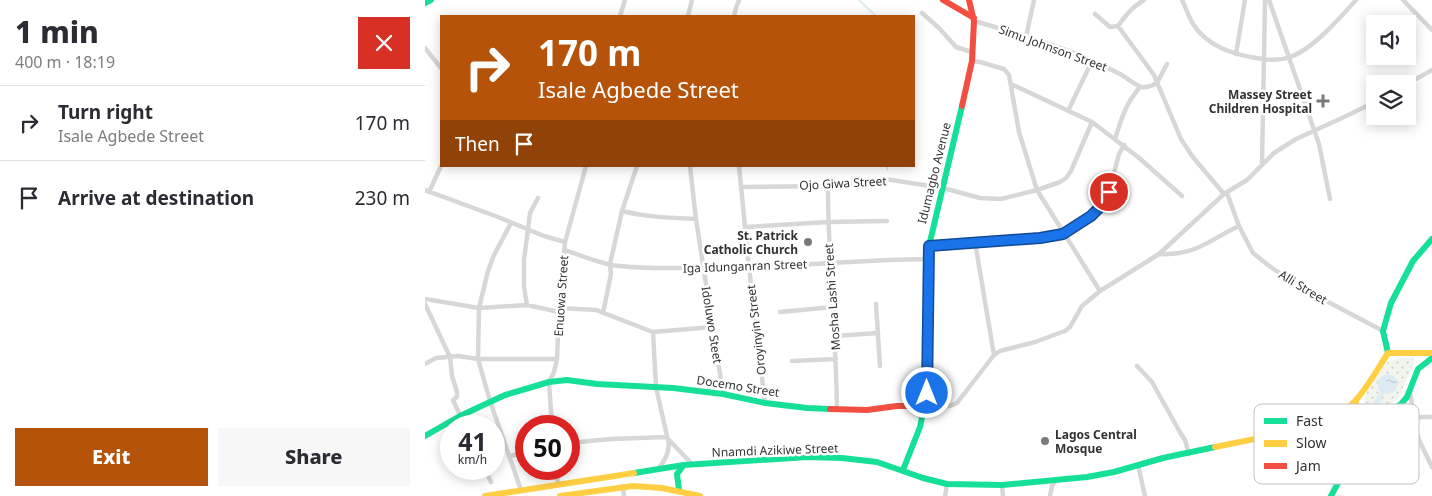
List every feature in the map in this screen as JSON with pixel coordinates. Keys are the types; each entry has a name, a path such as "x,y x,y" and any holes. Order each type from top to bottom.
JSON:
{"main road":[{"path":"425,3 431,0"},
{"path":"943,0 974,19"},
{"name":"Idumagbo Avenue","path":"903,470 920,427 927,393 927,258 972,61 974,19 969,0"},
{"path":"1432,238 1413,261 1395,292 1383,331 1388,353 1432,353"},
{"name":"Nnamdi Azikiwe Street","path":"1353,404 1388,353"},
{"path":"1401,404 1407,397 1418,369 1432,358"},
{"name":"Docemo Street","path":"462,415 505,394 549,382 567,380 597,384 673,388 807,408 867,410 897,406 924,406"},
{"name":"Docemo Street","path":"425,436 440,427"},
{"name":"Nnamdi Azikiwe Street","path":"485,496 692,464 808,457 877,462 947,484 1002,485 1087,477 1163,458 1254,439"},
{"path":"674,492 676,475 678,470 684,465"},
{"path":"1331,496 1337,484"},
{"path":"560,496 633,485 700,496"}],"street":[{"path":"620,15 625,0"},
{"path":"688,15 692,0"},
{"path":"734,15 739,0"},
{"path":"1026,37 1034,0"},
{"path":"1118,26 1124,16 1134,6 1144,0"},
{"path":"1182,0 1194,25 1205,38 1217,46 1236,54 1276,60 1289,58 1301,52 1341,17 1356,0"},
{"path":"1236,54 1245,0"},
{"path":"1262,165 1265,0"},
{"path":"1269,0 1323,158 1330,199"},
{"path":"1403,0 1432,30"},
{"path":"922,13 956,47 972,52"},
{"path":"1095,14 1110,27 1118,26"},
{"name":"Simu Johnson Street","path":"974,19 1092,61 1130,79 1140,87"},
{"path":"1118,26 1154,74 1181,139 1191,156 1226,194"},
{"path":"425,48 440,67"},
{"path":"972,61 1004,69 1009,75 1019,132 1037,190 1100,291"},
{"path":"1068,111 1092,61"},
{"path":"1115,139 1123,113 1130,100 1140,87 1145,88 1157,83 1167,64"},
{"path":"1416,79 1432,70"},
{"path":"1011,84 1092,122 1124,145 1182,196"},
{"path":"924,406 950,406 957,403 994,355 1001,351 1035,342 1065,331 1070,327 1082,306 1100,291 1159,254 1226,194 1247,180 1274,154 1296,139 1366,106"},
{"name":"Ojo Giwa Street","path":"742,187 828,186 885,179 943,188 980,198 1001,199 1037,190 1066,178 1071,171 1092,122"},
{"path":"929,246 1040,238 1063,234 1077,226 1102,205 1107,196 1119,154 1124,145"},
{"path":"440,167 427,191 544,236 565,242"},
{"name":"Enuowa Street","path":"551,415 549,382 557,359 565,242 586,167"},
{"path":"603,312 611,274 610,264 622,211 637,167"},
{"name":"Idoluwo Steet","path":"690,167 695,219 723,394"},
{"name":"Oroyinyin Street","path":"739,167 765,403"},
{"name":"Mosha Lashi Street","path":"828,186 837,409"},
{"name":"Alli Street","path":"1226,194 1253,253 1267,265 1300,287 1383,331"},
{"path":"527,306 524,287 524,260 530,213 538,198"},
{"path":"622,211 663,218 695,219"},
{"path":"746,227 828,222 887,221"},
{"path":"511,223 488,271 479,308 478,359 521,490"},
{"path":"1159,254 1172,255 1184,253 1201,247 1239,226"},
{"path":"975,242 994,355"},
{"name":"Iga Idunganran Street","path":"564,250 610,264 631,267 749,267 927,258"},
{"path":"425,299 479,308 527,306 559,310 596,310 653,332 713,327"},
{"path":"425,304 450,356 452,376 457,392 457,397 453,400 460,415"},
{"path":"876,304 880,366"},
{"path":"780,312 833,307"},
{"path":"653,332 656,387 668,438 668,453 659,468"},
{"path":"835,336 878,333"},
{"path":"425,364 436,358 450,356 478,359 557,359"},
{"path":"792,362 836,359"},
{"path":"1137,366 1152,382 1185,440 1189,454"},
{"path":"1410,389 1412,404"},
{"path":"1419,417 1432,417"},
{"path":"580,442 611,439 668,438 692,464"},
{"path":"1419,440 1432,466"},
{"path":"510,456 515,455"},
{"path":"1138,465 1145,496"},
{"path":"557,480 558,485"},
{"path":"1050,496 1055,480"},
{"path":"945,496 947,484"},
{"path":"1002,485 1003,496"},
{"path":"623,486 625,496"}],"shaded area":[{"path":"1398,358 1414,358 1399,398 1391,404 1364,404 1368,390 1386,363"}],"water":[{"path":"1384,375 1393,376 1398,382 1398,386 1393,392 1384,394 1379,404 1373,404 1381,392 1378,388 1378,380"}],"waterway":[{"path":"859,0 875,15"}],"traffic: fast":[{"path":"425,3 431,0"},
{"path":"903,470 920,427 927,393 929,246 962,106"},
{"path":"1388,353 1383,331 1391,303 1413,261 1432,239"},
{"path":"1401,404 1407,397 1418,369 1432,358"},
{"path":"425,436 460,416 505,395 549,382 567,380 597,384 673,388 723,394 765,403 830,409"},
{"path":"634,473 684,465 808,457 842,458 877,462 947,484 1002,485 1087,477 1215,447"},
{"path":"679,490 677,474 683,466"},
{"path":"1331,496 1337,484"}],"traffic: slow":[{"path":"1388,353 1432,353"},
{"path":"1352,404 1367,386 1388,353"},
{"path":"1215,447 1254,439"},
{"path":"485,496 634,473"},
{"path":"560,496 633,486 662,488 700,496"}],"traffic: jam":[{"path":"943,0 974,18"},
{"path":"962,106 972,61 974,21 969,0"},
{"path":"830,409 867,410 897,406 924,406"}],"place":[{"name":"Massey Street Children Hospital","path":"1323,101"},
{"name":"St. Patrick Catholic Church","path":"808,242"},
{"name":"Lagos Central Mosque","path":"1045,441"}],"route":[{"path":"927,393 927,258 929,246 1040,238 1063,234 1091,216 1102,205 1109,192"}]}
